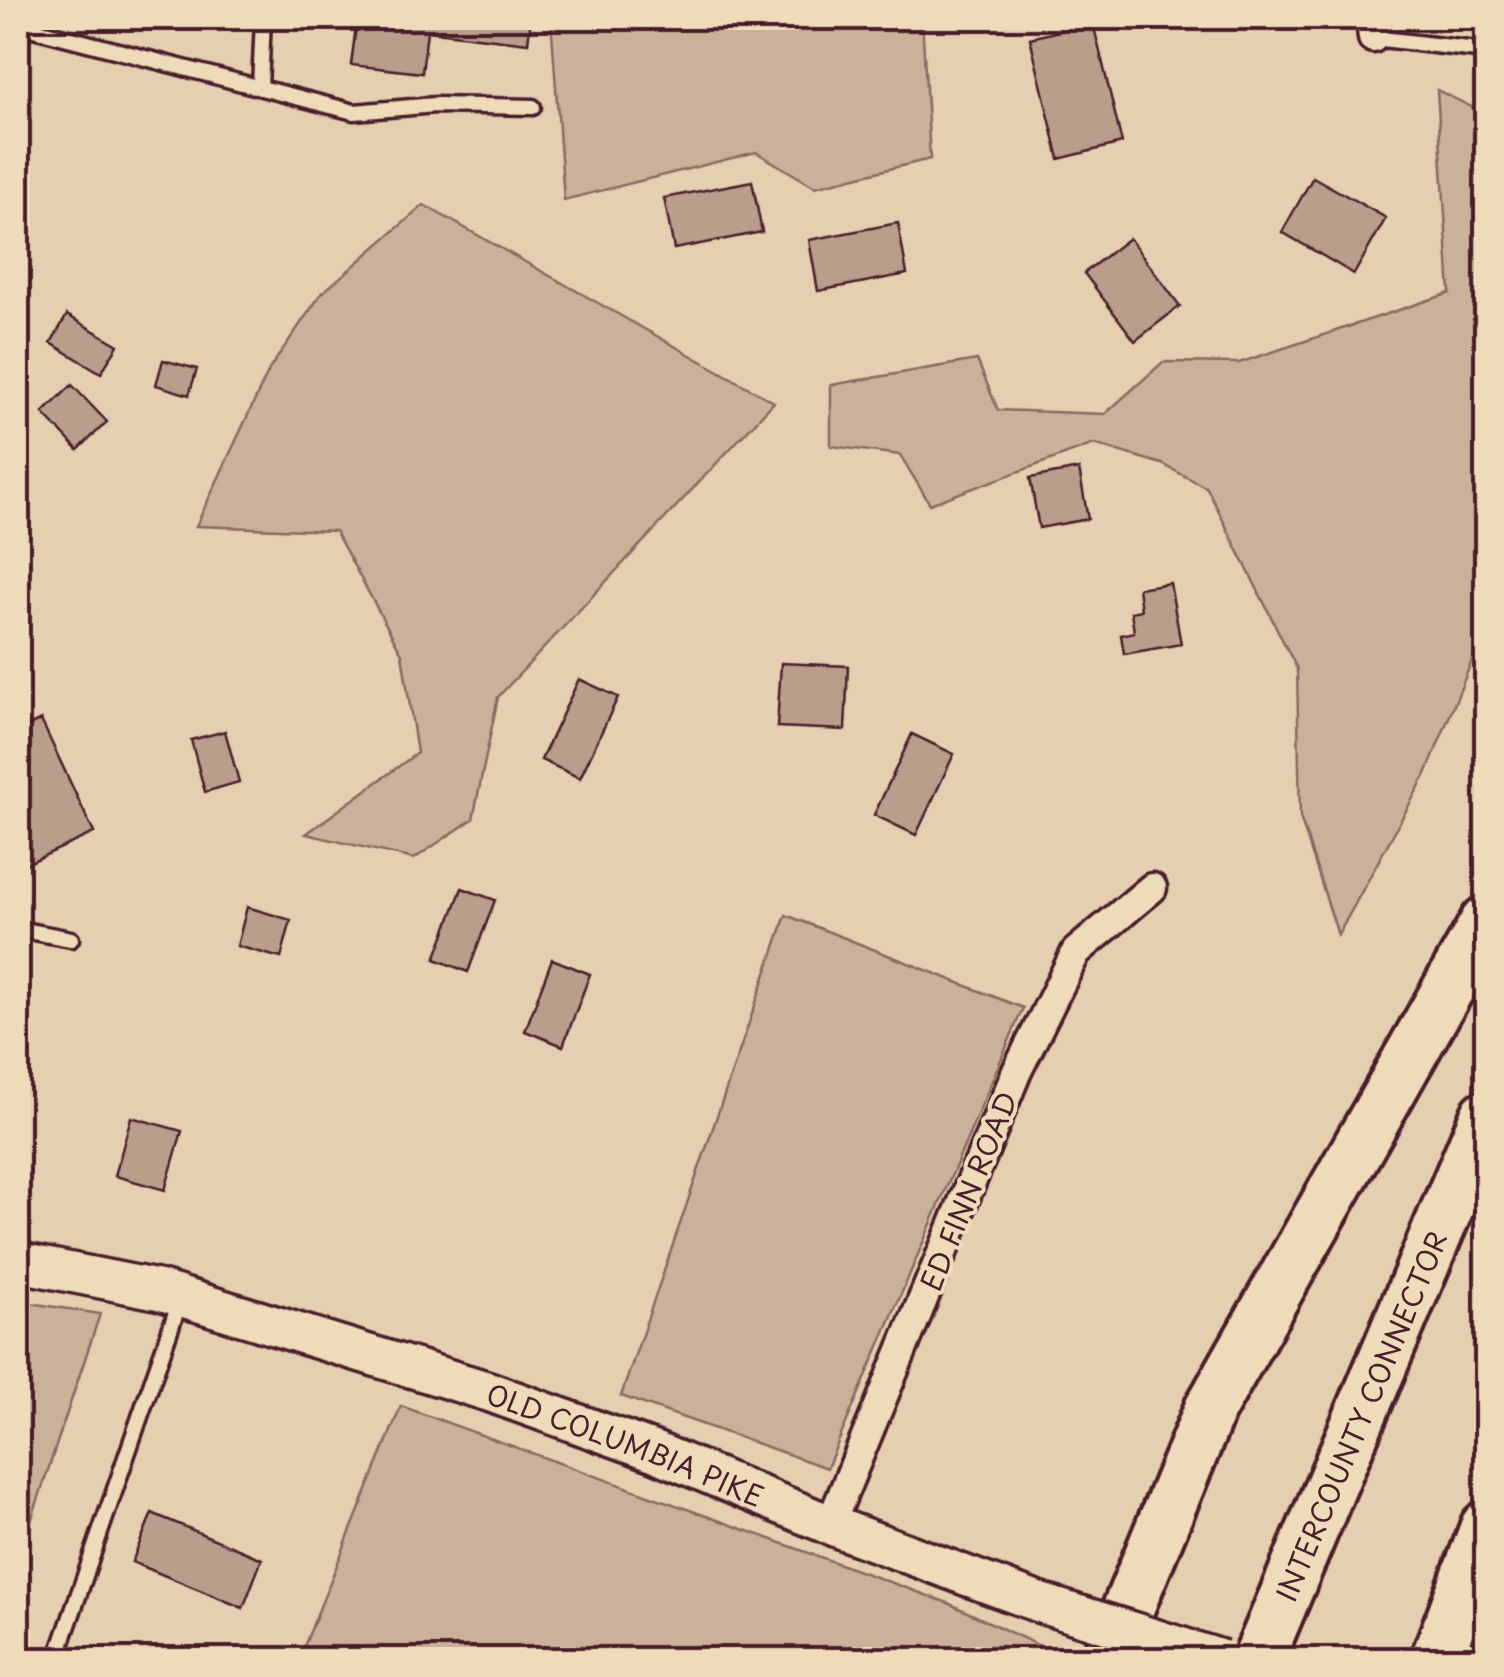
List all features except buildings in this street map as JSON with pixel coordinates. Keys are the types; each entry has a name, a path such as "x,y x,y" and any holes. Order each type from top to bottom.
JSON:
{"highway":[{"path":"1107,1660 1210,1410 1486,922"},
{"name":"INTERCOUNTY CONNECTOR","path":"1258,1660 1486,1116"},
{"path":"1436,1660 1486,1527"}],"main road":[{"name":"OLD COLUMBIA PIKE","path":"18,1262 181,1297 488,1391 656,1452 830,1526 1040,1604 1222,1660"}],"street":[{"name":"ED FINN ROAD","path":"830,1526 1017,1071 1076,952 1152,888"}],"lane":[{"path":"260,88 263,18"},
{"path":"18,25 354,112 435,105 533,107"},
{"path":"1372,28 1486,50"},
{"path":"18,929 71,939"},
{"path":"56,1660 181,1297"}],"shaded area":[{"path":"551,18 922,18 930,159 815,187 756,152 564,200"},
{"path":"1437,90 1486,114 1486,626 1426,774 1338,935 1300,817 1297,669 1207,488 1162,464 1094,444 930,504 900,455 831,446 831,385 977,360 998,410 1105,414 1163,362 1239,363 1450,293"},
{"path":"424,205 774,402 498,697 473,819 414,859 306,834 417,753 402,654 335,531 196,526 270,368 321,294"},
{"path":"786,915 1023,1008 827,1468 621,1396"},
{"path":"18,1301 100,1314 18,1560"},
{"path":"401,1406 948,1603 1061,1656 299,1659"}]}
